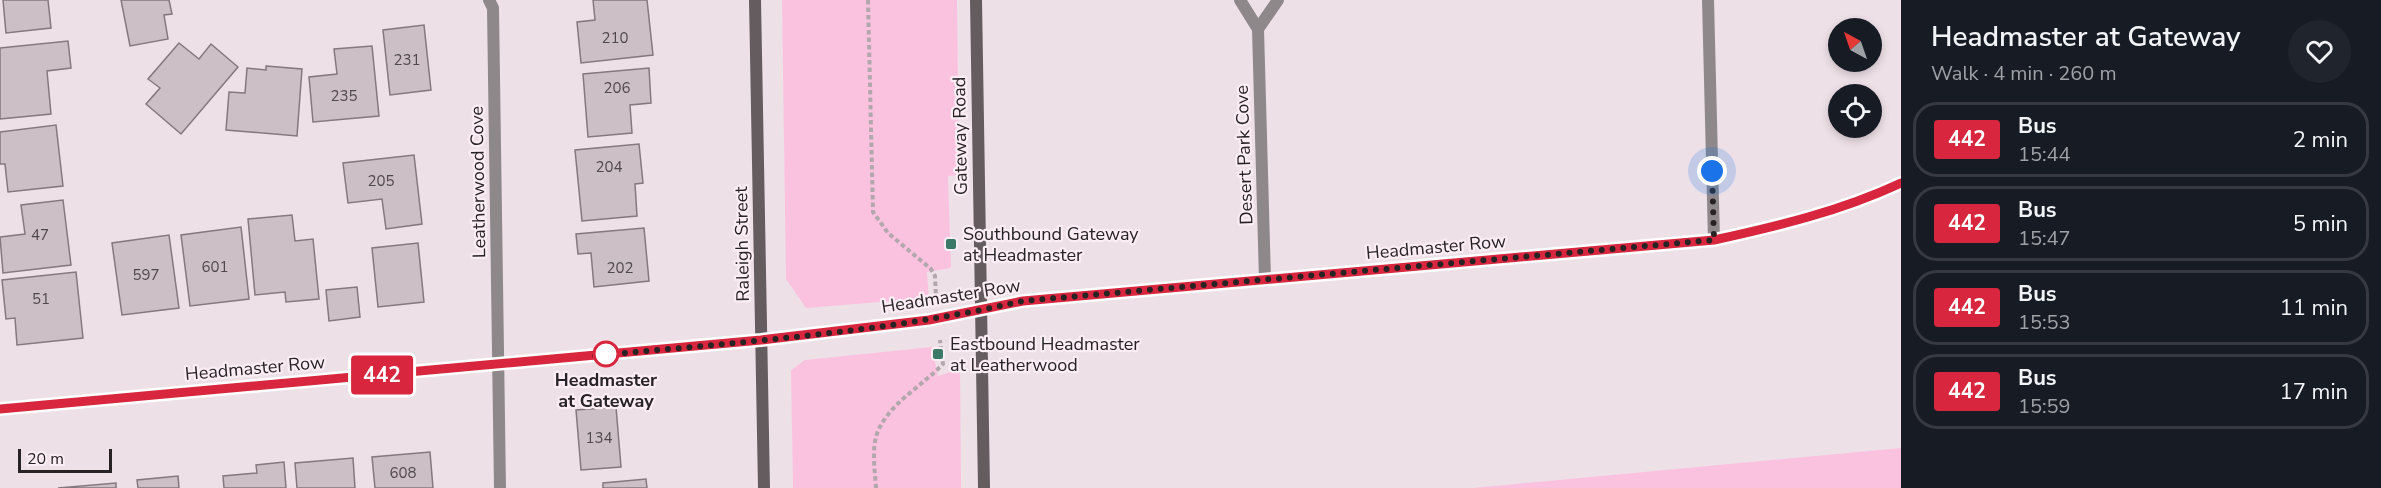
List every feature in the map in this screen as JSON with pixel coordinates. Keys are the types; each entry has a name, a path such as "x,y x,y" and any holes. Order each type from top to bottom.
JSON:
{"street":[{"name":"Leatherwood Cove","path":"489,0 493,8 500,488"},
{"name":"Raleigh Street","path":"755,0 764,488"},
{"name":"Gateway Road","path":"976,0 984,488"},
{"path":"1240,0 1258,29 1278,0"},
{"path":"1708,0 1714,240"},
{"name":"Desert Park Cove","path":"1258,29 1265,280"},
{"name":"Headmaster Row","path":"0,409 761,340 929,320 1023,301 1714,240 1790,223 1873,196 1901,183"}],"path":[{"path":"868,0 873,212 888,233 931,269 935,276"},
{"path":"876,488 877,432 902,400 924,384 943,364"}],"shaded area":[{"path":"782,0 957,0 959,175 948,176 951,268 927,272 929,298 806,308 786,279"},
{"path":"932,347 938,376 960,369 961,488 793,488 791,370 805,360"},
{"path":"1901,448 1901,488 1473,488"}],"building":[{"path":"3,0 48,0 51,28 6,33"},
{"path":"121,0 169,0 172,14 164,15 168,39 130,46"},
{"path":"593,0 647,0 653,55 581,63 577,22 595,20"},
{"path":"424,25 431,90 390,95 383,30"},
{"path":"68,41 71,68 47,71 51,114 0,119 0,48"},
{"path":"179,43 199,59 211,44 238,67 181,134 146,104 160,88 148,79"},
{"path":"372,46 379,116 313,122 309,77 337,74 334,49"},
{"path":"266,66 302,69 297,136 226,130 229,92 245,93 247,68 266,70"},
{"path":"649,68 651,103 630,105 632,133 588,137 583,74"},
{"path":"56,125 63,186 8,192 5,164 0,164 0,132"},
{"path":"639,144 643,183 635,184 637,216 582,221 575,150"},
{"path":"414,155 422,224 386,229 382,199 348,203 343,163"},
{"path":"63,200 71,265 3,273 0,237 25,234 21,205"},
{"path":"292,215 295,241 313,239 319,299 286,302 285,292 255,295 248,219"},
{"path":"241,227 249,299 190,306 181,235"},
{"path":"644,228 649,281 594,287 591,253 578,254 576,234"},
{"path":"169,235 179,308 122,315 112,243"},
{"path":"418,243 424,302 378,307 372,248"},
{"path":"76,272 83,338 17,345 15,318 6,319 2,280"},
{"path":"357,287 360,317 329,321 326,290"},
{"path":"616,407 621,467 581,470 576,410"},
{"path":"430,452 433,488 375,488 372,457"},
{"path":"353,458 355,488 297,488 295,463"},
{"path":"284,462 286,488 224,488 223,476 257,473 256,465"},
{"path":"178,476 179,488 138,488 137,480"},
{"path":"646,479 647,488 603,488 603,483"},
{"path":"116,483 116,488 58,488"}],"bus line":[{"name":"442","path":"0,409 761,340 929,320 1023,301 1714,240 1790,223 1873,196 1901,183"}],"place":[{"name":"Southbound Gateway at Headmaster","path":"951,244"},
{"name":"Headmaster at Gateway","path":"606,354"},
{"name":"Eastbound Headmaster at Leatherwood","path":"938,354"}],"route":[{"path":"606,354 594,356 761,340 929,320 1023,301 1714,240 1712,171"}]}
